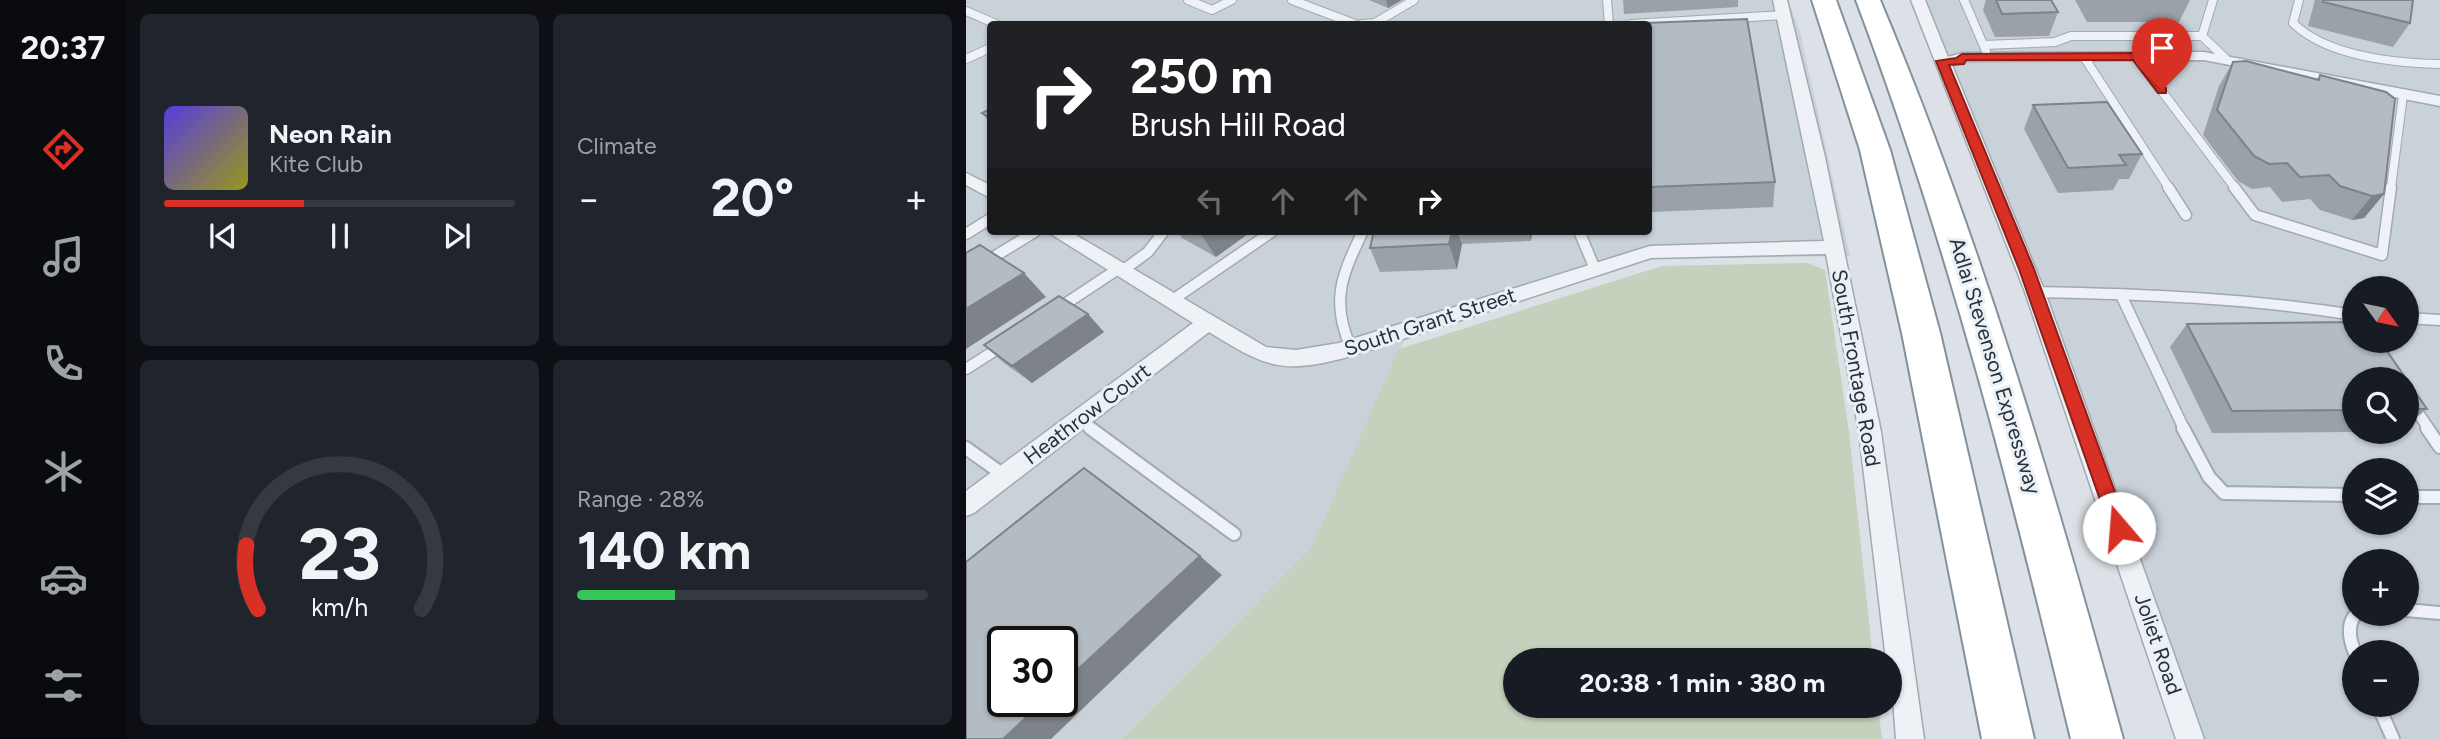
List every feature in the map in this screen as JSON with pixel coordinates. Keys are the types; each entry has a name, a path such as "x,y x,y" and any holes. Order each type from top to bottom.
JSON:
{"highway":[{"path":"1824,0 1874,150 1921,332 2008,739"},
{"name":"Adlai Stevenson Expressway","path":"1868,0 1928,149 1984,322 2042,524 2097,739"}],"street":[{"name":"Joliet Road","path":"1918,0 2035,292 2190,739"},
{"name":"South Frontage Road","path":"1782,8 1835,247 1870,432 1910,739"},
{"path":"1942,61 1960,61 1962,57 1986,51 2084,57 2225,58 2440,101"},
{"path":"966,178 987,190"},
{"name":"South Grant Street","path":"1066,235 1261,354 1289,360 1312,359 1351,348 1650,252 1835,247"},
{"name":"Heathrow Court","path":"966,505 1208,323"}],"lane":[{"path":"1188,0 1212,10 1232,0"},
{"path":"1292,0 1347,21"},
{"path":"1378,21 1414,0"},
{"path":"1607,0 1609,21"},
{"path":"1964,0 1986,51 2055,42 2071,36 2202,36 2225,58"},
{"path":"2202,36 2213,0"},
{"path":"2299,0 2292,23 2308,36 2387,58 2440,64"},
{"path":"1652,22 1782,8"},
{"path":"966,11 989,21"},
{"path":"966,59 987,49"},
{"path":"2084,57 2186,215"},
{"path":"2136,57 2255,215 2382,256 2403,95"},
{"path":"966,234 987,221"},
{"path":"966,274 1029,235"},
{"path":"1042,319 1148,252 1161,235"},
{"path":"1171,301 1267,235"},
{"path":"1351,348 1340,327 1337,307 1342,275 1361,235"},
{"path":"1581,235 1595,269"},
{"path":"2035,292 2173,295 2290,305 2342,313"},
{"path":"2121,295 2195,453 2208,477 2224,493 2342,495"},
{"path":"2419,319 2440,320"},
{"path":"966,369 1009,341"},
{"path":"2419,416 2440,447"},
{"path":"1079,420 1234,534"},
{"path":"966,448 1005,476"},
{"path":"2419,497 2440,497"},
{"path":"2419,611 2440,612"},
{"path":"2383,717 2393,739"}],"shaded area":[{"path":"966,0 1788,0 1800,32 1850,256 1646,259 1406,336 1312,547 1122,739 966,739"},
{"path":"1926,0 2440,0 2440,739 2179,739 2040,286"}],"green space":[{"path":"1808,263 1825,270 1849,432 1872,648 1503,648 1503,718 1880,718 1882,739 1122,739 1312,547 1399,349 1662,266"}],"building":[{"path":"1996,0 2051,0 2058,12 2002,14"},
{"path":"2323,0 2413,0 2410,23"},
{"path":"1747,19 1775,182 1652,187 1652,23"},
{"path":"2246,61 2319,80 2320,75 2386,92 2395,99 2384,194 2372,196 2340,186 2329,175 2300,177 2287,163 2269,164 2254,156 2217,110 2233,62"},
{"path":"2107,102 2142,154 2119,155 2126,165 2068,168 2033,105"},
{"path":"1373,235 1451,235 1449,244 1370,248"},
{"path":"980,245 1024,273 966,309 966,253"},
{"path":"1059,296 1088,314 1012,366 984,345"},
{"path":"2342,322 2342,354 2389,354 2398,367 2342,367 2342,410 2232,411 2187,324"},
{"path":"2419,397 2427,409 2419,409"},
{"path":"1084,468 1200,556 1078,669 1078,626 987,626 987,717 1027,717 1003,739 966,739 966,562"}],"route":[{"path":"2119,528 2027,269 1942,61 1960,61 1962,57 2136,57 2162,90"}]}
